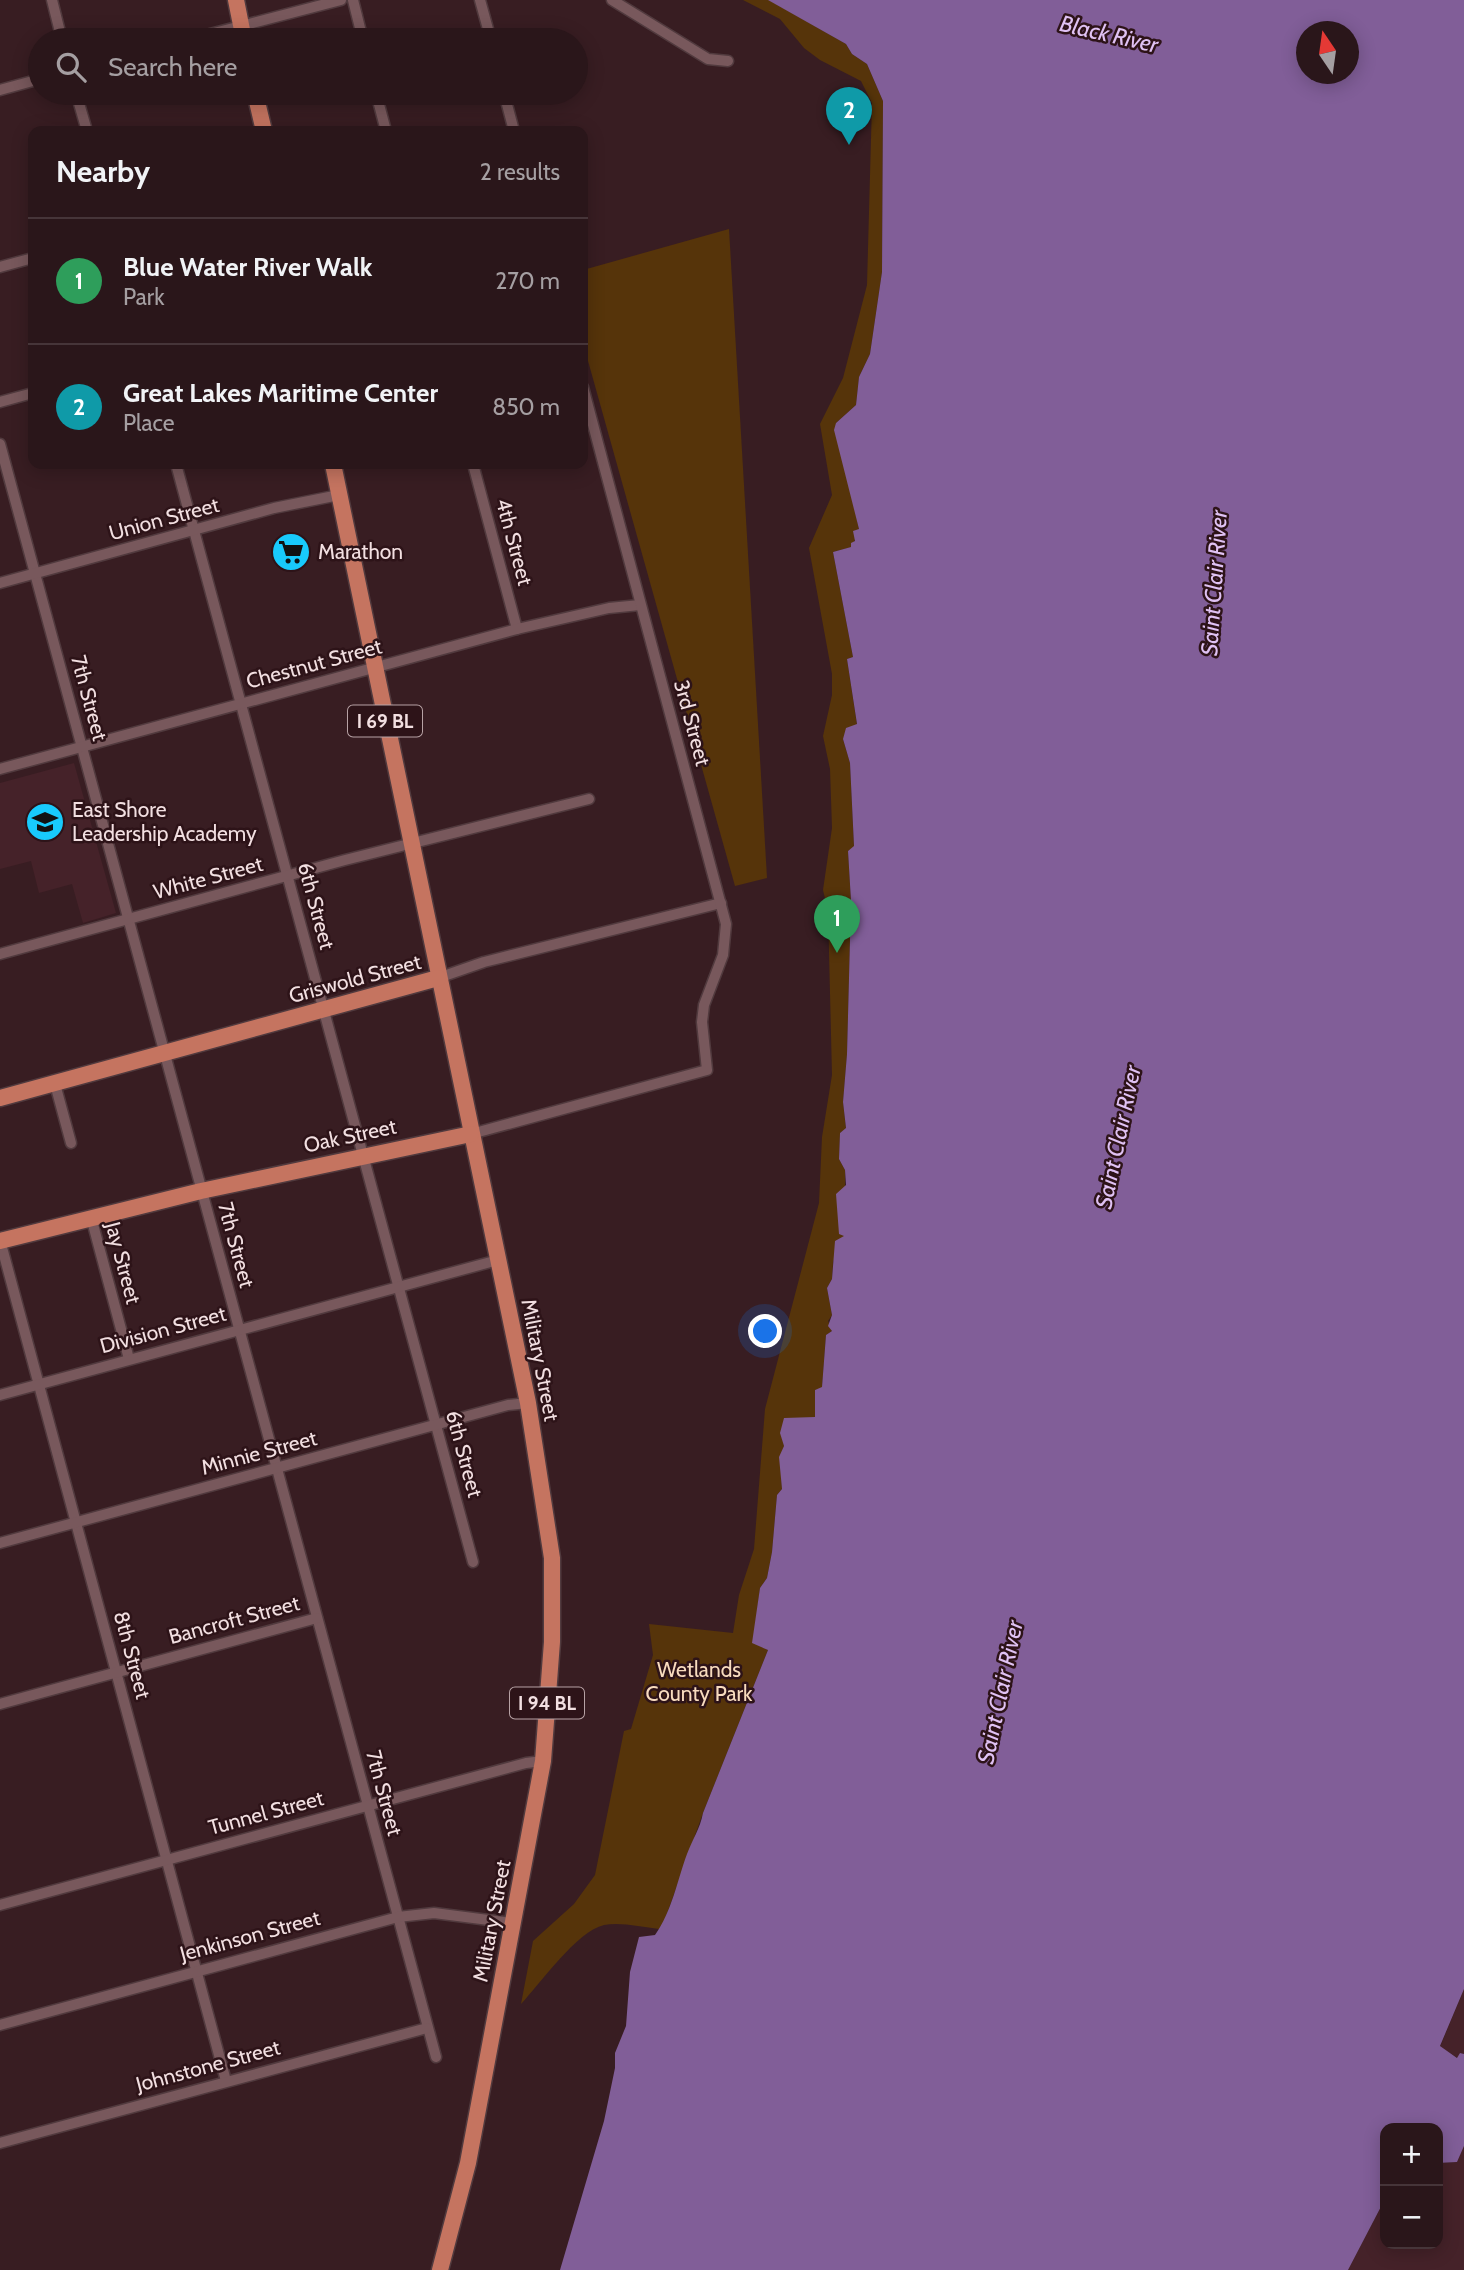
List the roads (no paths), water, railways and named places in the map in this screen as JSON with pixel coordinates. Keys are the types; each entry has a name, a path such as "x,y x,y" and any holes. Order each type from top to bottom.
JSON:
{"main road":[{"path":"236,0 242,28"},
{"path":"259,105 263,126"},
{"name":"Military Street","path":"334,469 528,1403 552,1558 552,1642 543,1761 468,2163 440,2270"},
{"name":"Griswold Street","path":"0,1098 438,978"},
{"name":"Oak Street","path":"0,1241 201,1191 471,1134"}],"street":[{"path":"52,0 59,28"},
{"path":"258,28 341,0"},
{"path":"353,0 360,28"},
{"path":"480,0 488,28"},
{"path":"612,0 708,59 728,61"},
{"path":"0,90 28,82"},
{"path":"79,105 85,126"},
{"path":"379,105 385,126"},
{"path":"506,105 510,126"},
{"path":"0,267 28,259"},
{"path":"0,402 28,394"},
{"name":"3rd Street","path":"588,406 721,903 727,939 702,1022 708,1070"},
{"name":"7th Street","path":"0,444 436,2057"},
{"name":"6th Street","path":"177,469 473,1562"},
{"name":"4th Street","path":"474,469 517,629"},
{"name":"Union Street","path":"0,583 339,495"},
{"name":"Chestnut Street","path":"0,769 517,629 609,608 640,605"},
{"name":"White Street","path":"0,954 411,843 589,799"},
{"name":"Griswold Street","path":"438,978 484,962 721,903"},
{"name":"Oak Street","path":"471,1134 708,1070"},
{"path":"55,1084 71,1143"},
{"name":"Jay Street","path":"91,1217 129,1359"},
{"name":"8th Street","path":"0,1241 226,2081"},
{"name":"Division Street","path":"0,1395 498,1260"},
{"name":"Minnie Street","path":"0,1543 436,1424 508,1405 528,1403"},
{"name":"Bancroft Street","path":"0,1704 317,1618"},
{"name":"Tunnel Street","path":"0,1905 527,1762 543,1761"},
{"name":"Jenkinson Street","path":"0,2025 398,1917 434,1913 512,1923"},
{"name":"Johnstone Street","path":"0,2143 427,2028"}],"water":[{"path":"768,0 1464,0 1464,1989 1440,2046 1457,2058 1460,2053 1464,2054 1464,2146 1457,2162 1443,2163 1443,2123 1380,2123 1380,2209 1348,2270 560,2270 604,2121 615,2068 615,2053 626,2026 630,1972 639,1937 655,1935 666,1916 687,1854 768,1650 752,1643 760,1588 767,1578 772,1552 777,1495 782,1489 779,1457 784,1446 780,1433 784,1418 815,1417 815,1390 822,1387 826,1335 832,1331 828,1326 832,1315 827,1288 832,1279 835,1241 844,1236 839,1234 836,1194 846,1185 845,1170 839,1159 840,1133 846,1128 843,1102 851,901 848,851 854,846 850,763 843,739 846,728 857,724 847,659 853,657 833,552 851,547 851,543 855,541 853,531 859,529 834,430 836,423 856,405 859,377 870,354 882,272 883,101 867,64 852,54 846,44"}],"place":[{"name":"Great Lakes Maritime Center","path":"849,145"},
{"name":"Marathon","path":"291,552"},
{"name":"East Shore Leadership Academy","path":"45,822"},
{"name":"Blue Water River Walk","path":"837,953"}],"water label":[{"name":"Black River","path":"1109,34"},
{"name":"Saint Clair River","path":"1214,583"},
{"name":"Saint Clair River","path":"1118,1137"},
{"name":"Saint Clair River","path":"1000,1692"}],"park label":[{"name":"Wetlands County Park","path":"699,1682"}]}
